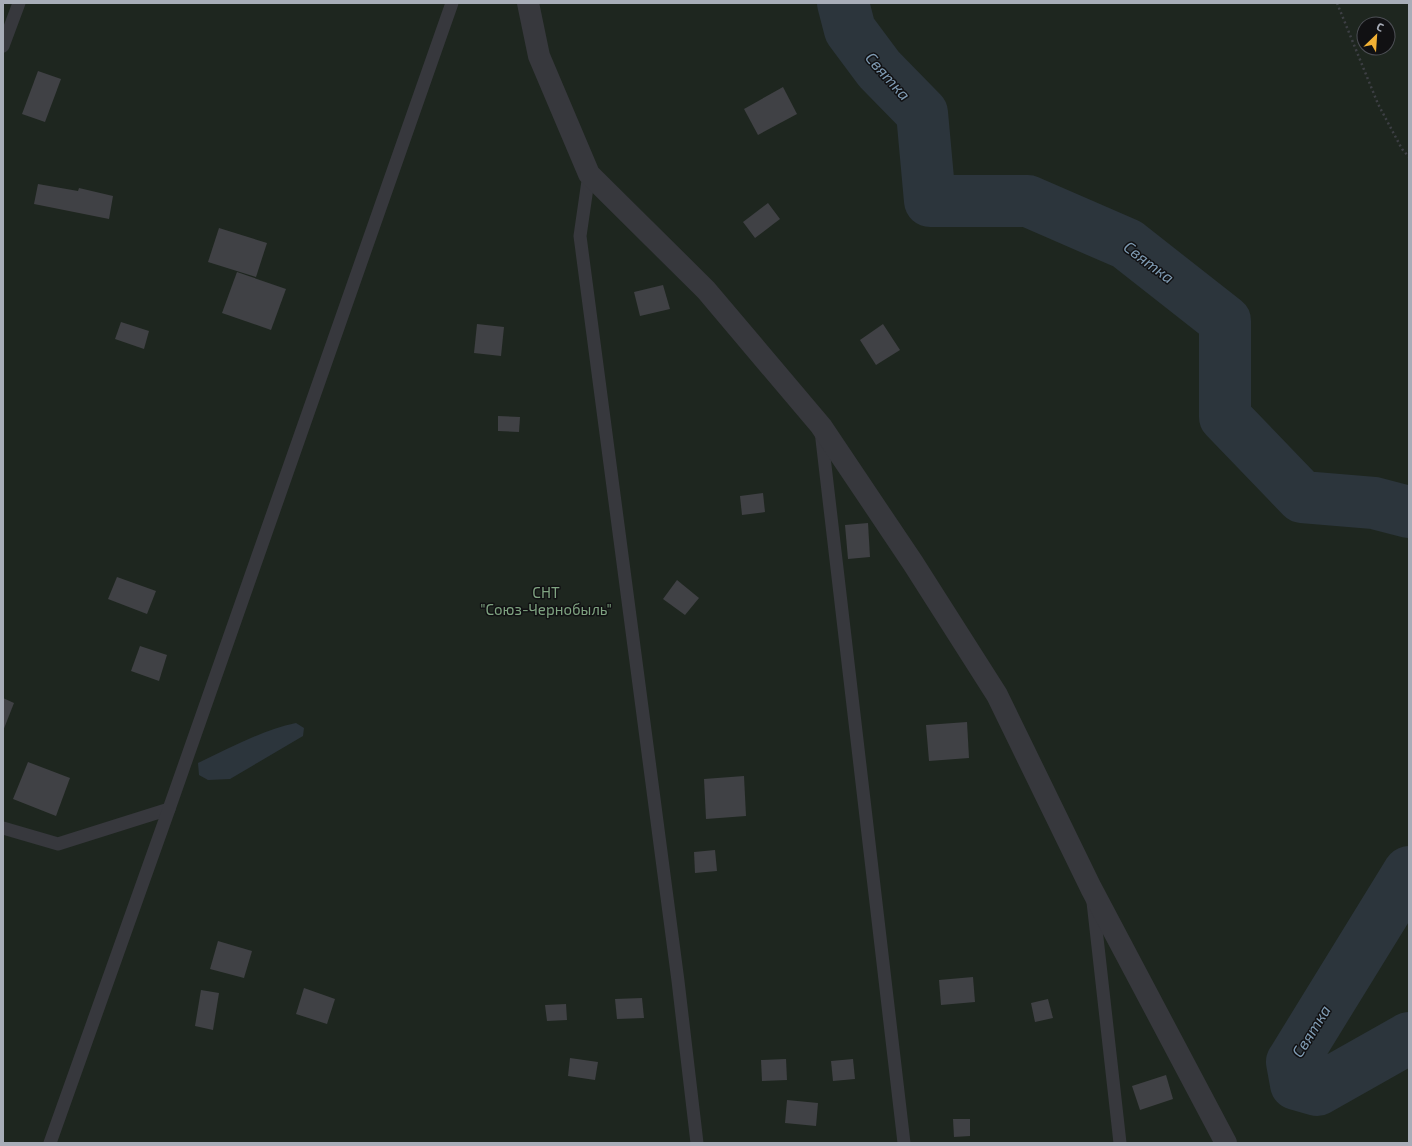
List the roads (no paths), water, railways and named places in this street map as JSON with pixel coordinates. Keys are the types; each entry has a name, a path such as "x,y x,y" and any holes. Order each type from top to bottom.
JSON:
{"street":[{"path":"528,3 539,56 589,174 706,290 821,426 913,563 997,695 1091,888 1226,1143"}],"lane":[{"path":"3,46 19,3"},
{"path":"50,1143 169,810 452,3"},
{"path":"589,174 580,236 677,973 697,1143"},
{"path":"821,426 904,1143"},
{"path":"3,828 58,844 169,810"},
{"path":"1091,888 1120,1143"}],"waterway":[{"name":"Святка","path":"843,3 850,30 879,69 922,113 930,201 1028,201 1127,244 1225,321 1225,417 1302,497 1374,503 1409,512"},
{"name":"Святка","path":"1409,872 1292,1062 1296,1084 1317,1090 1409,1038"}],"park label":[{"name":"СНТ \"Союз-Чернобыль\"","path":"546,602"}]}
